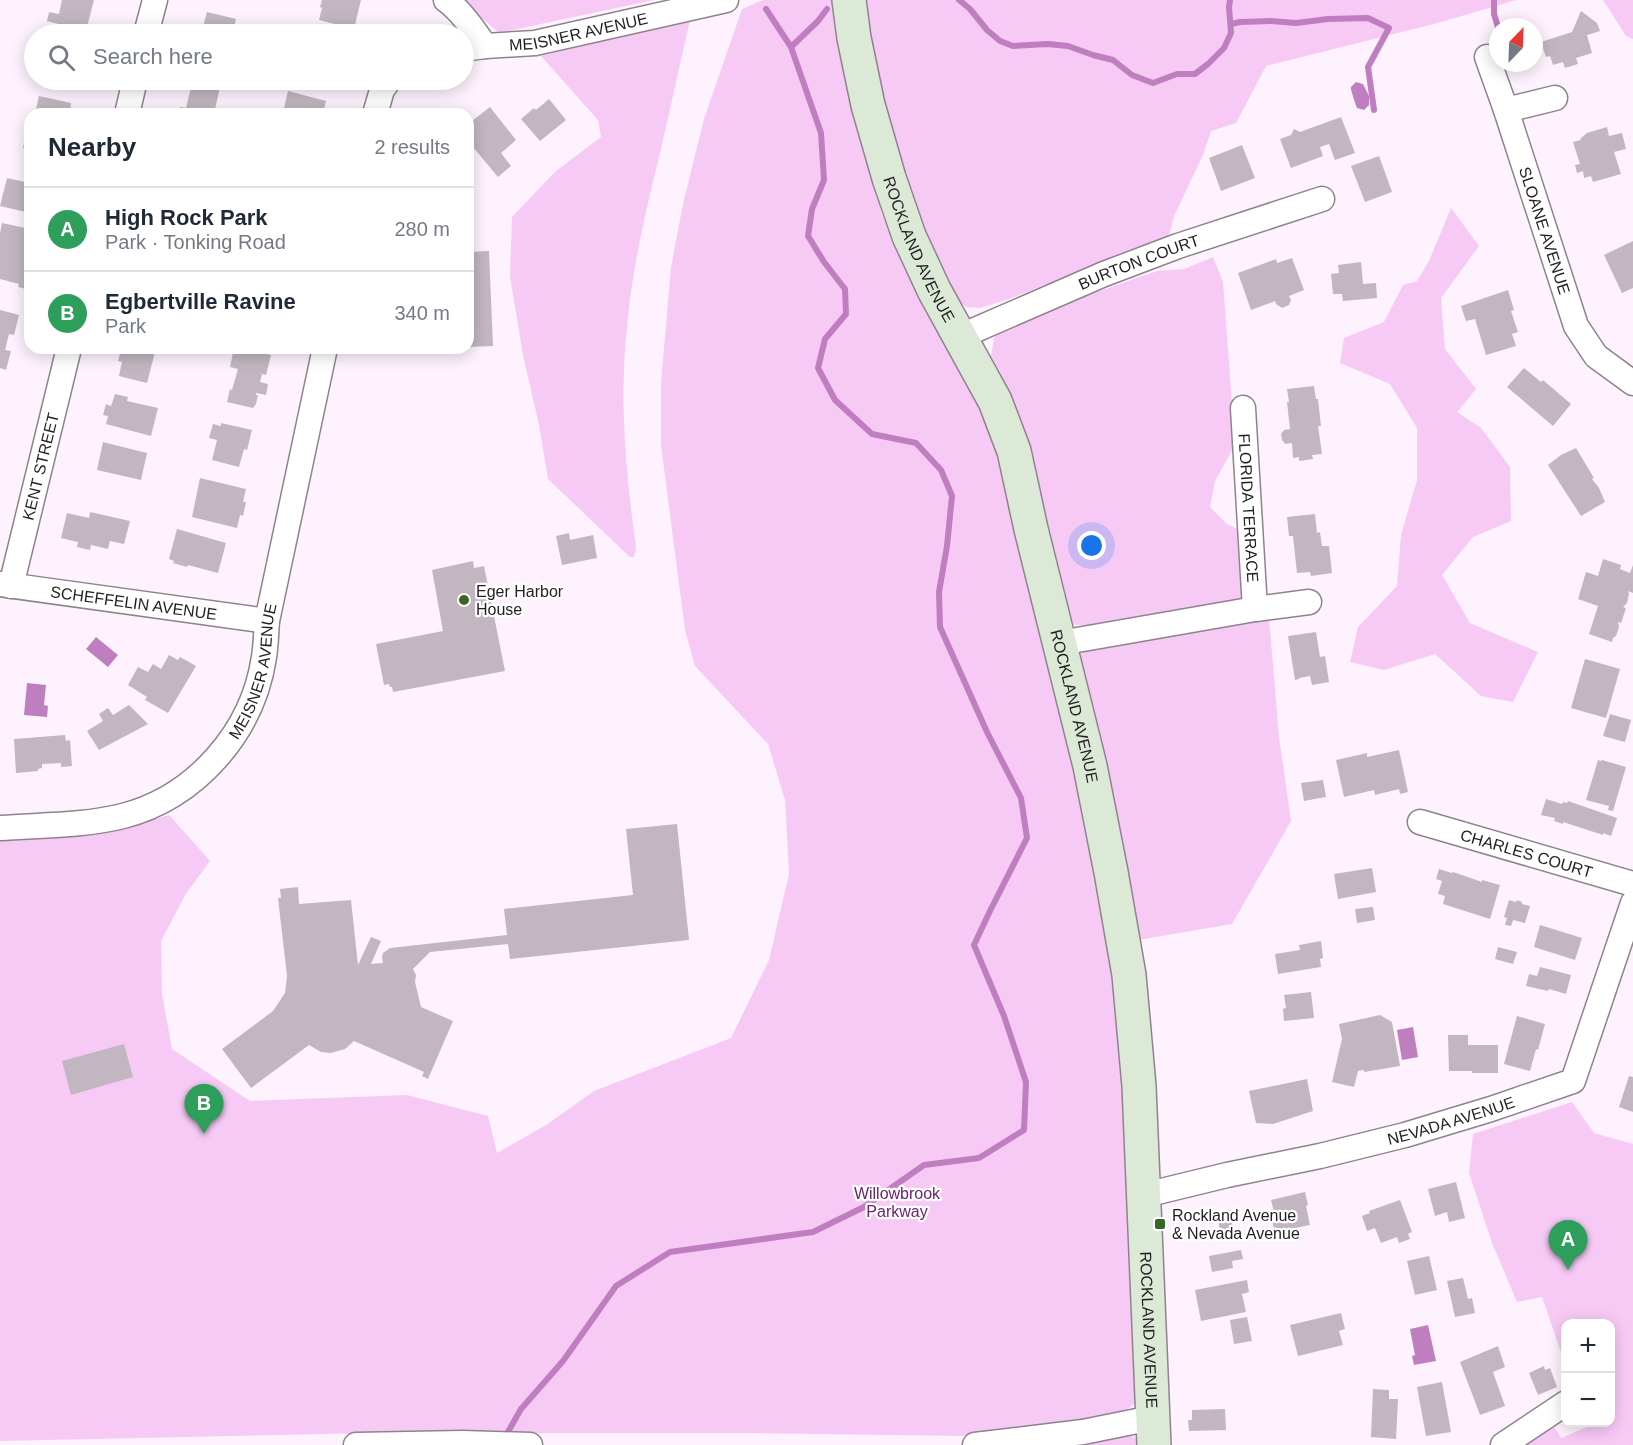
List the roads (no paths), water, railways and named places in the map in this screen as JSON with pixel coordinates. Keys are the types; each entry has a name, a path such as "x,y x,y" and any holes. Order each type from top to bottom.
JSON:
{"street":[{"path":"149,24 155,0"},
{"path":"446,0 470,24"},
{"name":"MEISNER AVENUE","path":"474,48 535,43 726,0"},
{"name":"ROCKLAND AVENUE","path":"849,0 854,38 868,105 889,178 914,247 934,290 995,400 1014,451 1090,766 1129,975 1139,1086 1145,1195 1153,1432"},
{"name":"SLOANE AVENUE","path":"1487,57 1576,326 1596,356 1633,383"},
{"path":"128,108 133,90"},
{"path":"377,108 382,90"},
{"path":"1506,110 1555,98"},
{"name":"BURTON COURT","path":"959,337 1104,273 1322,199"},
{"name":"KENT STREET","path":"5,585 67,354"},
{"name":"MEISNER AVENUE","path":"0,828 96,822 124,816 153,805 185,786 208,767 227,746 246,716 257,687 264,657 267,621 324,354"},
{"name":"FLORIDA TERRACE","path":"1244,408 1255,609"},
{"name":"SCHEFFELIN AVENUE","path":"5,585 267,621"},
{"path":"1060,643 1255,609 1309,603"},
{"name":"CHARLES COURT","path":"1420,822 1633,884"},
{"name":"NEVADA AVENUE","path":"1145,1195 1227,1174 1320,1156 1405,1135 1573,1081 1633,903"},
{"path":"1503,1445 1561,1406"},
{"path":"975,1445 1083,1432 1153,1432"},
{"path":"356,1445 462,1443 530,1445"}],"waterway":[{"path":"959,0 1000,41 1013,46 1048,44 1068,46 1113,60 1132,75 1153,83 1177,74 1195,74 1224,48 1231,33 1230,0"},
{"path":"1494,0 1495,18"},
{"path":"504,1439 521,1409 563,1361 616,1286 670,1252 813,1232 864,1207 924,1165 979,1158 1024,1130 1026,1082 1004,1016 974,945 1027,838 1021,798 987,732 940,627 939,592 952,496 941,470 916,443 872,434 835,400 818,368 825,339 846,314 845,289 808,236 812,209 824,180 821,133 791,47 766,9"},
{"path":"791,47 827,9"},
{"path":"1231,24 1271,21 1296,23 1368,18 1389,28 1368,67 1374,110"}],"place":[{"name":"Eger Harbor House","path":"464,600"},
{"name":"Egbertville Ravine","path":"204,1134"},
{"name":"Rockland Avenue & Nevada Avenue","path":"1160,1224"},
{"name":"High Rock Park","path":"1568,1270"}],"park label":[{"name":"Willowbrook Parkway","path":"897,1202"}]}
